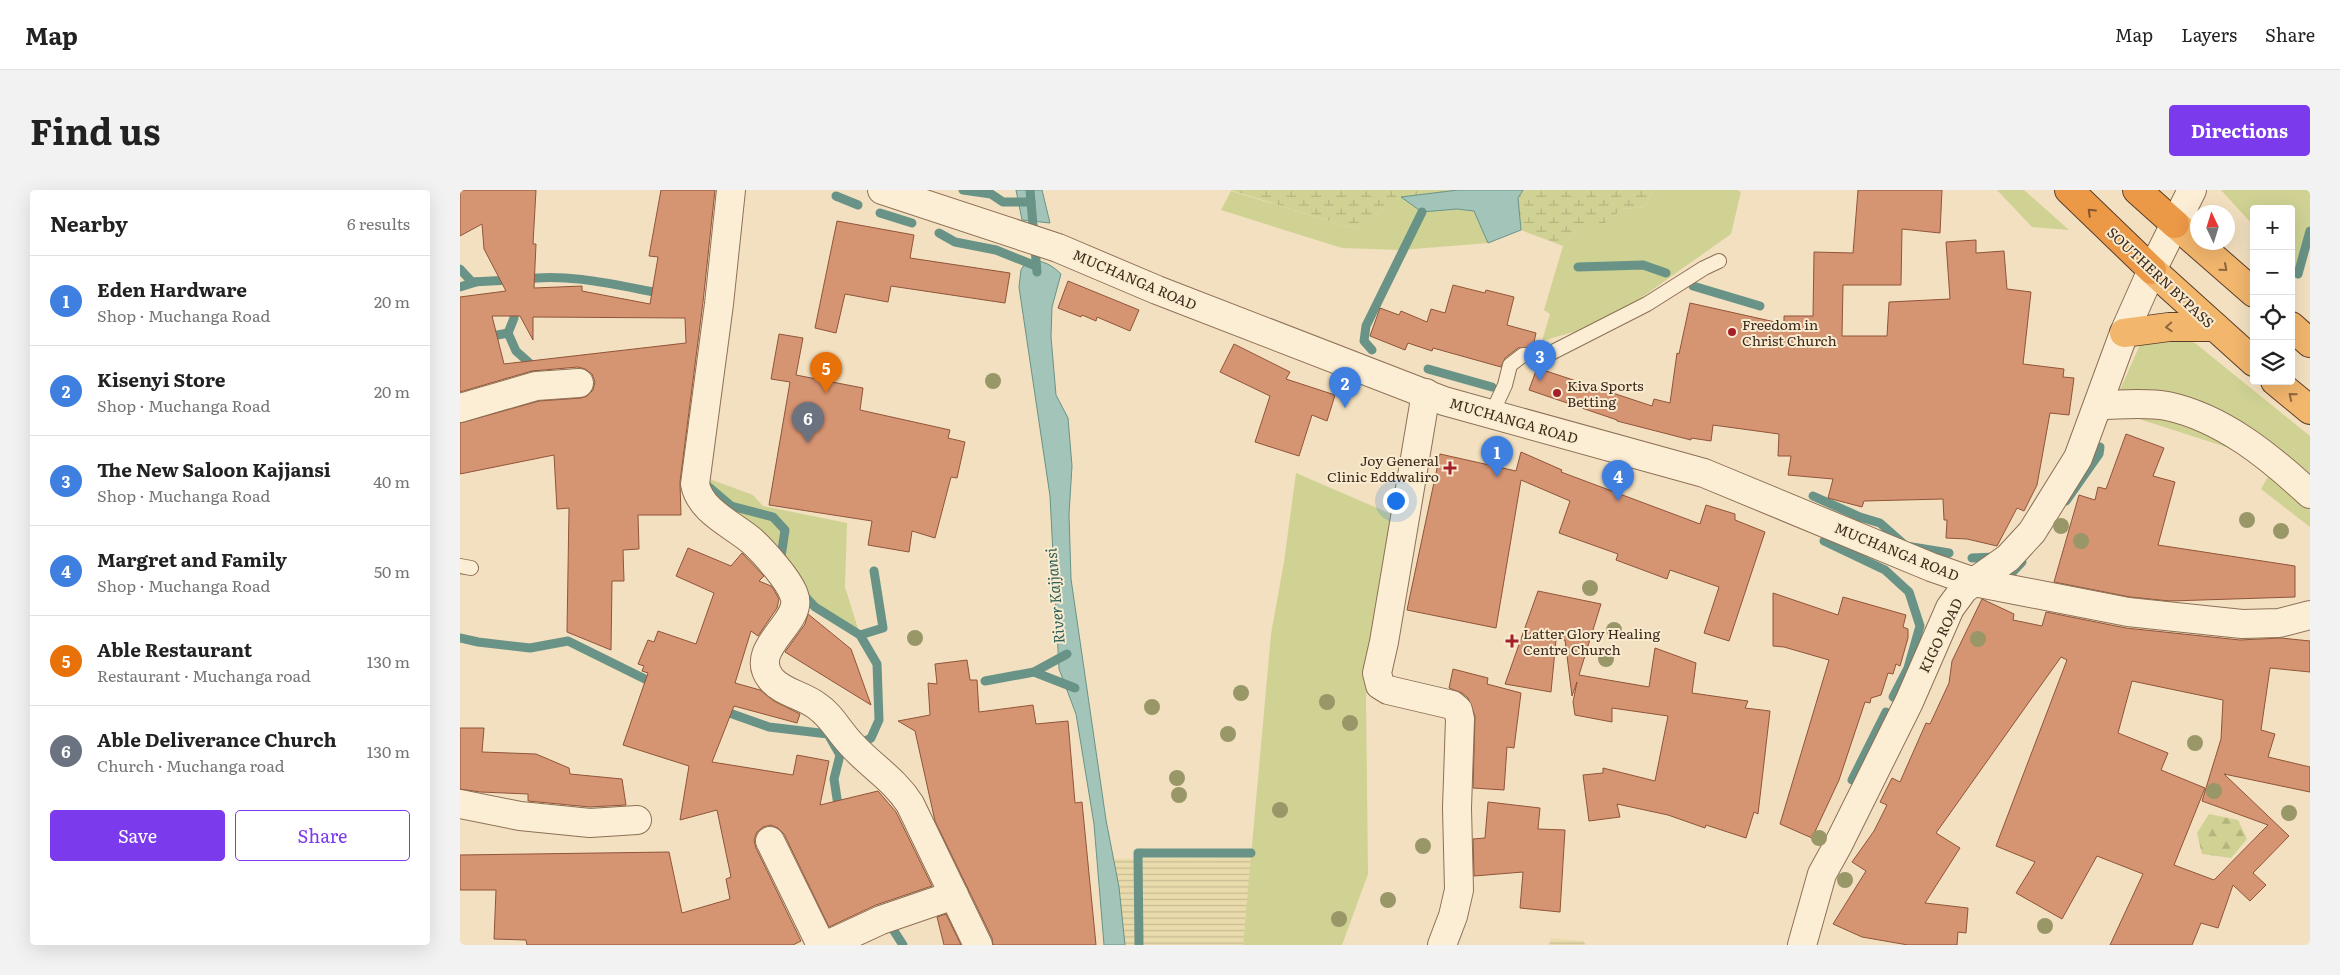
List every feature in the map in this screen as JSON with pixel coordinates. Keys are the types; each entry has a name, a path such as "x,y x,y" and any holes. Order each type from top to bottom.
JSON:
{"highway":[{"name":"SOUTHERN BYPASS","path":"2069,190 2152,270 2250,359"},
{"path":"2137,190 2250,290"},
{"path":"2124,333 2169,327 2215,328"},
{"path":"2295,330 2310,343"},
{"path":"2279,385 2310,410"}],"street":[{"path":"731,190 719,304 695,484 696,492 705,506 753,542 794,593 795,608 769,649 765,661 766,672 780,687 815,704 828,714 842,735 854,748 900,787 978,945"},
{"name":"MUCHANGA ROAD","path":"882,190 1058,248 1166,293 1444,401 1704,473 1930,568 1974,582 2128,612 2242,624 2280,623 2310,615"},
{"name":"KIGO ROAD","path":"1802,945 1822,874 1905,710 1950,608 1964,589 2008,558 2032,532 2078,458 2124,333 2152,270 2192,190"},
{"path":"460,408 536,386 579,383"},
{"path":"1426,394 1384,642 1377,673 1380,685 1388,690 1452,705 1458,710 1460,719 1457,808 1459,890 1453,916 1442,945"},
{"path":"2098,405 2167,406 2224,428 2256,448 2310,494"},
{"path":"460,804 520,816 590,823 637,820"},
{"path":"770,841 821,945"},
{"path":"827,945 881,920 954,895"}],"lane":[{"path":"1492,413 1505,385 1510,365 1524,355 1545,356 1647,304 1704,268 1719,261"}],"shaded area":[{"path":"1252,857 1243,945 1125,945 1113,859"},
{"path":"1551,938 1583,941 1586,945 1549,945"}],"green space":[{"path":"1230,190 1458,190 1401,197 1356,229"},
{"path":"1523,190 1653,190 1645,207 1622,209 1603,225 1580,225 1563,246 1521,230 1518,198"},
{"path":"1653,190 1738,190 1741,192 1731,234 1628,307 1577,331 1542,341 1550,314 1544,310 1563,246 1580,225 1603,225 1622,209 1645,207"},
{"path":"1997,190 2024,190 2069,230 2032,227"},
{"path":"2221,190 2310,190 2310,231 2298,274 2295,271 2295,205 2250,205 2250,222"},
{"path":"1231,191 1356,229 1401,197 1422,212 1457,209 1474,211 1488,243 1401,250 1342,248 1221,210"},
{"path":"2176,336 2195,343 2310,436 2310,527 2261,489 2276,463 2111,410 2143,338"},
{"path":"1296,473 1398,517 1378,640 1366,696 1368,874 1342,945 1243,945 1271,634 1284,562"},
{"path":"707,478 753,495 763,506 847,523 845,587 860,635 799,601 713,506"},
{"path":"2209,814 2238,820 2247,839 2231,858 2202,854 2197,833"}],"water":[{"path":"1016,190 1042,190 1050,223 1022,220"},
{"path":"1458,190 1523,190 1518,198 1521,230 1488,243 1474,211 1457,209 1422,212 1401,197"},
{"path":"1027,260 1046,263 1061,274 1052,307 1051,337 1056,395 1068,418 1072,466 1069,514 1071,579 1106,820 1119,887 1125,945 1104,945 1094,824 1076,714 1059,669 1050,496 1019,287 1021,270"}],"building":[{"path":"460,190 536,190 533,244 536,244 534,288 582,286 582,291 650,304 658,257 649,256 661,190 715,190 680,482 681,515 638,515 639,549 623,550 624,581 612,581 611,650 567,632 569,508 557,509 554,455 460,474 460,423 539,401 581,398 587,396 593,390 595,382 592,374 578,367 532,371 460,392 460,297 506,291 484,249 482,224 460,236","holes":["492,316 520,316 533,340 533,317 685,318 686,343 504,364"]},
{"path":"1858,190 1942,190 1940,233 1902,229 1901,285 1843,285 1842,336 1887,336 1889,302 1950,299 1946,242 1976,240 1976,253 2004,251 2007,289 2031,292 2023,364 2064,369 2063,377 2074,378 2069,415 2050,413 2037,485 2024,511 2017,508 1997,546 1967,539 1946,538 1947,520 1944,520 1943,499 1864,501 1862,507 1828,498 1833,479 1788,475 1791,456 1778,456 1779,434 1713,425 1711,441 1691,438 1691,440 1617,421 1529,390 1537,368 1652,406 1654,399 1670,403 1677,353 1679,354 1690,303 1784,324 1784,316 1813,316 1814,252 1853,253"},
{"path":"837,221 914,235 910,258 1010,273 1005,303 891,286 888,302 845,294 836,333 815,328"},
{"path":"1068,281 1139,310 1130,331 1097,317 1096,321 1058,308"},
{"path":"1453,285 1485,293 1486,290 1514,297 1507,325 1536,333 1533,347 1518,348 1505,358 1501,367 1433,348 1432,351 1408,343 1405,350 1370,336 1380,308 1399,315 1401,311 1427,322 1431,309 1445,313"},
{"path":"779,334 803,338 796,375 863,388 860,410 950,430 948,438 965,442 957,478 951,477 935,538 912,531 909,552 868,545 872,521 769,505 790,382 771,379"},
{"path":"1234,344 1290,372 1286,379 1335,395 1327,421 1312,415 1299,456 1255,442 1270,396 1220,372"},
{"path":"2126,434 2164,448 2153,476 2175,482 2158,545 2295,566 2295,597 2170,601 2130,597 2054,582 2079,495 2095,500 2098,487 2106,489"},
{"path":"1521,452 1562,470 1561,472 1700,524 1706,505 1735,514 1735,520 1765,532 1729,641 1704,633 1719,587 1670,570 1667,579 1616,560 1618,554 1559,533 1570,501 1521,480 1496,628 1407,610 1440,454 1516,471"},
{"path":"688,548 731,566 742,553 764,576 759,581 771,586 774,590 779,599 777,608 758,636 751,631 735,683 760,690 774,701 800,714 797,723 734,706 712,762 793,775 797,755 829,761 820,805 878,791 896,812 932,886 876,905 829,927 784,834 778,828 771,825 763,827 757,832 754,840 756,848 801,941 793,945 527,945 526,940 494,939 496,890 460,890 460,855 669,852 682,913 730,899 726,879 731,877 717,810 680,820 689,766 623,745 648,673 642,671 644,666 638,664 648,640 654,642 658,631 696,644 714,593 676,576"},
{"path":"1538,591 1601,604 1579,675 1649,687 1655,648 1696,663 1692,693 1748,701 1745,708 1770,711 1758,814 1754,812 1746,838 1706,825 1705,828 1668,815 1617,804 1620,817 1589,821 1583,775 1603,773 1603,768 1655,781 1668,716 1612,708 1612,722 1575,715 1573,702 1577,682 1572,696 1565,640 1556,640 1551,692 1505,684"},
{"path":"1773,593 1838,615 1843,597 1906,615 1903,627 1908,629 1908,638 1900,666 1896,664 1893,674 1888,673 1881,695 1871,698 1870,703 1865,702 1839,780 1812,838 1780,824 1829,660 1784,647 1773,646"},
{"path":"1982,599 2014,614 2013,620 2042,626 2046,612 2126,628 2240,640 2281,638 2310,641 2310,672 2270,668 2261,730 2275,734 2268,757 2310,767 2310,792 2224,774 2289,836 2253,873 2266,885 2250,901 2233,885 2218,928 2201,923 2192,945 2110,945 2143,874 2097,856 2062,919 2016,893 2035,862 1996,846 2067,660 2061,657 1936,833 1960,848 1925,903 1968,908 1966,933 1958,932 1957,945 1908,945 1862,937 1833,924 1866,871 1852,862 1874,831 1887,805 1880,802 1892,778 1900,782 1926,723 1930,724 1949,683 1952,661","holes":["2132,681 2223,700 2221,739 2202,801 2268,825 2214,880 2174,865 2205,788 2161,770 2168,753 2118,733"]},
{"path":"808,614 851,649 871,705 785,652 805,624"},
{"path":"967,660 970,680 977,680 979,712 1033,705 1036,724 1068,721 1075,803 1082,802 1096,945 993,945 992,938 935,821 915,731 898,721 930,715 928,683 937,684 935,664"},
{"path":"1453,669 1488,678 1487,684 1521,693 1514,748 1507,747 1504,790 1473,788 1475,716 1468,698 1462,693 1449,688"},
{"path":"460,728 484,728 482,752 536,754 569,768 570,774 622,779 626,805 590,807 528,801 528,794 480,792 460,789"},
{"path":"1488,802 1540,808 1538,829 1565,830 1560,912 1520,908 1523,872 1474,876 1473,839 1485,838"},
{"path":"946,914 961,945 944,945 937,917"}],"waterway":[{"path":"963,190 991,194 1003,202 1031,202"},
{"path":"1030,190 1037,272"},
{"path":"836,196 858,205"},
{"path":"1372,350 1364,341 1366,326 1422,212"},
{"path":"880,213 912,223"},
{"path":"2298,274 2310,231"},
{"path":"939,233 955,242 996,250 1036,266"},
{"path":"1578,267 1643,265 1666,273"},
{"path":"460,269 472,282 512,280"},
{"path":"525,279 575,279 609,283 659,293"},
{"path":"460,287 476,282"},
{"path":"1693,286 1760,306"},
{"path":"487,337 508,333 514,318 513,304"},
{"path":"508,333 516,351 534,367 536,382"},
{"path":"1428,369 1492,387"},
{"path":"2066,501 2099,454 2100,447"},
{"path":"704,483 731,506 773,517 785,530 780,563"},
{"path":"1813,496 1860,517 1880,523 1906,546 1949,553"},
{"path":"1824,541 1885,570 1909,592 1920,626 1908,668 1893,697"},
{"path":"1972,558 1995,557"},
{"path":"2009,576 2022,562"},
{"path":"860,635 883,628 874,571"},
{"path":"800,591 815,607 860,635 877,664 879,720 871,738 840,755 834,779 839,812"},
{"path":"460,638 530,648 568,641 655,684"},
{"path":"985,681 1034,672 1067,654"},
{"path":"1034,672 1075,688"},
{"path":"721,710 769,727 828,734 840,755"},
{"path":"1852,780 1886,712"},
{"path":"1139,945 1138,853 1251,853"},
{"path":"887,920 903,945"}],"place":[{"name":"Freedom in Christ Church","path":"1732,332"},
{"name":"The New Saloon Kajjansi","path":"1540,381"},
{"name":"Able Restaurant","path":"826,393"},
{"name":"Kiva Sports Betting","path":"1557,393"},
{"name":"Kisenyi Store","path":"1345,408"},
{"name":"Able Deliverance Church","path":"808,443"},
{"name":"Joy General Clinic Eddwaliro","path":"1450,468"},
{"name":"Eden Hardware","path":"1497,477"},
{"name":"Margret and Family","path":"1618,501"},
{"name":"Latter Glory Healing Centre Church","path":"1512,641"}],"water label":[{"name":"River Kajjansi","path":"1054,596"}]}
